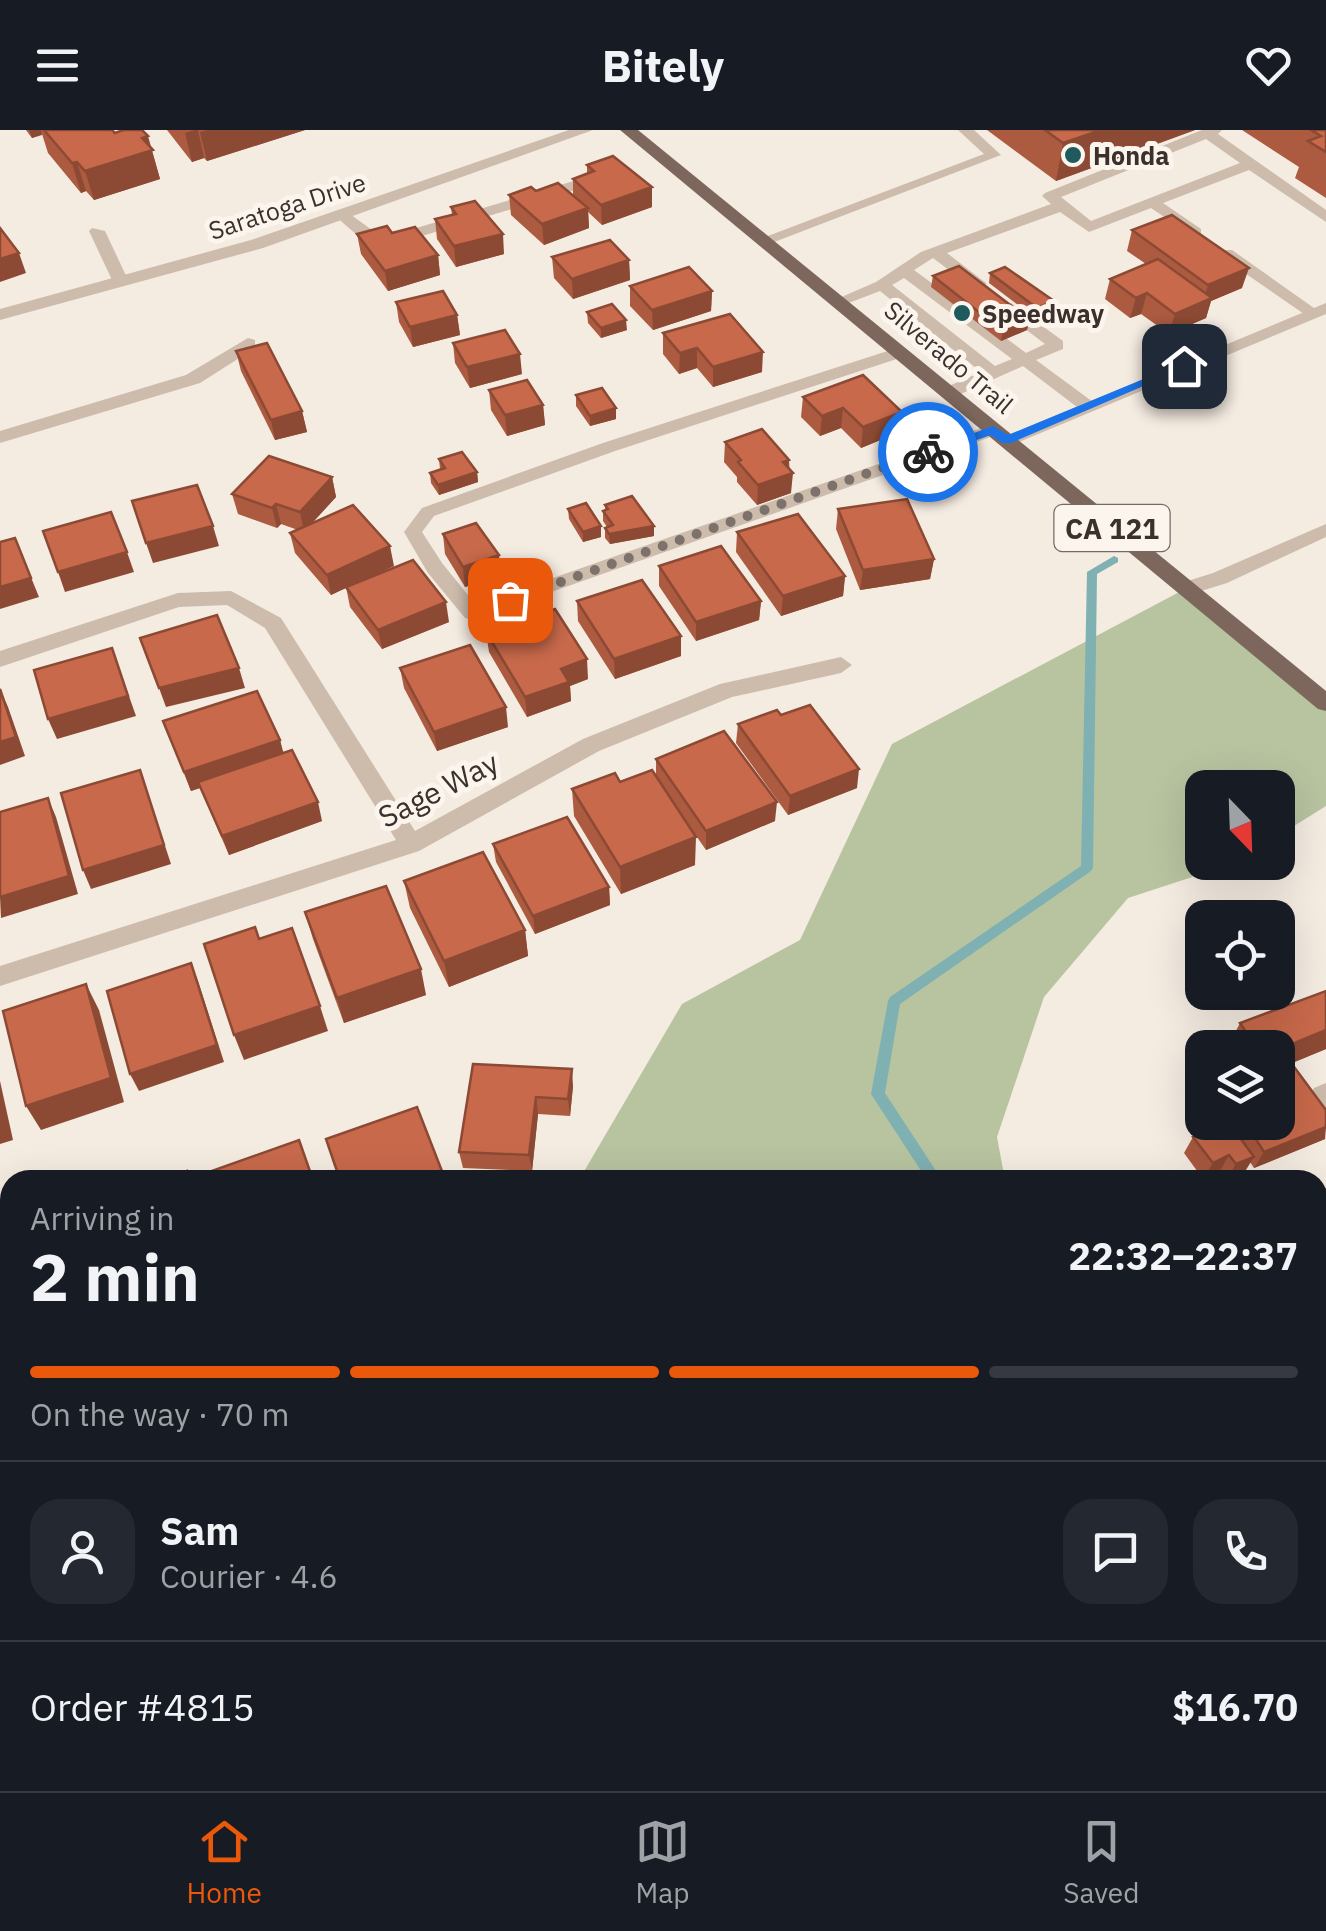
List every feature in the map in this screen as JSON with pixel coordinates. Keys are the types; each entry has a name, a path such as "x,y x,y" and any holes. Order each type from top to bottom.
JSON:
{"main road":[{"name":"Silverado Trail","path":"628,130 1326,703"}],"street":[{"name":"Saratoga Drive","path":"0,315 257,244 585,130"},
{"path":"1000,435 1087,406 1320,311"},
{"path":"0,436 193,379 248,344"},
{"path":"0,660 178,600 231,598 273,624 410,844"},
{"name":"Sage Way","path":"0,976 410,844 591,745 728,690 841,665"}],"lane":[{"path":"764,240 994,155 965,130"},
{"path":"838,302 893,278 935,252 1211,132 1326,217"},
{"path":"1055,201 1089,227 1250,164"},
{"path":"342,215 370,239 382,243 576,185"},
{"path":"1152,202 1320,311"},
{"path":"96,232 121,282"},
{"path":"935,252 1057,345 948,393"},
{"path":"893,278 1008,367 1087,406"},
{"path":"900,352 428,512 413,532 435,568 472,612 1000,435"},
{"path":"1185,589 1220,578 1326,530"}],"green space":[{"path":"1185,589 1326,703 1326,806 1295,825 1295,770 1185,770 1185,879 1128,898 1044,997 997,1137 1003,1170 585,1170 682,1004 800,940 892,744"}],"building":[{"path":"44,130 142,130 148,136 142,138 153,150 85,171 77,162 72,163"},
{"path":"1045,130 1101,130 1063,143"},
{"path":"1311,130 1326,130 1326,152 1308,141 1321,136"},
{"path":"613,156 652,187 601,205 573,179 594,171 587,165"},
{"path":"558,183 588,208 542,224 509,195 531,187 536,191"},
{"path":"475,201 503,234 454,246 435,219 456,214 451,207"},
{"path":"1172,215 1249,268 1208,285 1132,230"},
{"path":"387,226 392,233 415,227 438,255 385,271 357,234"},
{"path":"0,228 19,253 0,259"},
{"path":"610,240 629,260 572,279 552,257"},
{"path":"1158,259 1212,298 1175,314 1147,293 1136,298 1110,279"},
{"path":"959,266 1030,320 1003,331 933,276"},
{"path":"689,267 712,291 652,310 630,286"},
{"path":"1005,267 1054,301 1037,308 990,273"},
{"path":"443,291 457,315 410,327 396,302"},
{"path":"612,304 626,320 601,328 587,312"},
{"path":"730,314 763,352 713,367 697,348 680,353 663,333"},
{"path":"505,330 520,354 467,367 453,343"},
{"path":"267,343 302,411 271,420 236,351"},
{"path":"863,375 902,412 863,427 843,408 822,416 803,397"},
{"path":"527,380 543,405 505,415 489,390"},
{"path":"602,388 616,408 590,416 576,395"},
{"path":"762,429 789,460 783,462 793,473 758,485 725,442"},
{"path":"462,452 477,472 438,485 430,473 445,468 439,459"},
{"path":"269,456 332,477 300,512 276,504 272,508 232,494"},
{"path":"197,485 213,526 146,543 132,501"},
{"path":"632,496 654,526 609,534 605,528 613,525 603,511 608,509 605,505"},
{"path":"907,499 934,559 863,570 838,509"},
{"path":"586,503 601,526 583,532 568,509"},
{"path":"353,505 390,546 327,575 290,533"},
{"path":"111,512 127,552 58,572 43,531"},
{"path":"798,514 845,576 783,596 737,532"},
{"path":"476,523 499,555 463,567 443,534"},
{"path":"15,538 31,578 0,587 0,542"},
{"path":"721,546 761,601 696,622 659,566"},
{"path":"413,560 446,602 378,630 346,587"},
{"path":"642,580 681,636 614,659 577,601"},
{"path":"555,609 587,659 561,669 569,682 525,697 486,632"},
{"path":"217,615 239,668 159,688 140,638"},
{"path":"470,645 506,707 434,732 400,668"},
{"path":"112,648 128,696 48,719 34,670"},
{"path":"0,689 16,737 0,742"},
{"path":"257,691 280,740 184,772 163,721"},
{"path":"810,705 859,769 790,796 738,724 777,710 781,715"},
{"path":"724,731 777,802 706,831 656,759"},
{"path":"292,750 318,802 222,836 198,782"},
{"path":"140,770 164,845 83,870 61,793"},
{"path":"652,770 696,837 620,867 572,789 615,773 620,782"},
{"path":"48,798 69,876 0,897 0,812"},
{"path":"567,817 609,887 533,916 493,844"},
{"path":"483,852 525,930 444,961 404,881"},
{"path":"386,886 421,969 337,998 305,912"},
{"path":"255,927 259,939 292,928 320,1006 234,1035 204,944"},
{"path":"191,963 217,1045 130,1074 107,991"},
{"path":"86,984 111,1078 26,1106 3,1011"},
{"path":"1326,991 1326,1030 1295,1043 1295,1030 1245,1030 1240,1023 1275,1010 1295,1010 1295,1003"},
{"path":"473,1064 572,1069 568,1099 536,1097 529,1155 459,1152"},
{"path":"1295,1068 1326,1110 1326,1127 1295,1140"},
{"path":"417,1107 442,1170 337,1170 326,1139"},
{"path":"299,1140 310,1170 214,1170"},
{"path":"1195,1140 1242,1140 1254,1157 1236,1164 1229,1155 1213,1163"},
{"path":"1256,1140 1294,1140 1264,1152"}],"waterway":[{"path":"928,1170 878,1094 894,1001 1087,868 1092,572 1114,560"}],"way so far":[{"path":"510,600 928,452"}],"place":[{"name":"Honda","path":"1073,155"},
{"name":"Speedway","path":"962,313"}],"route":[{"path":"928,452 993,430 1007,440 1184,366"}]}
